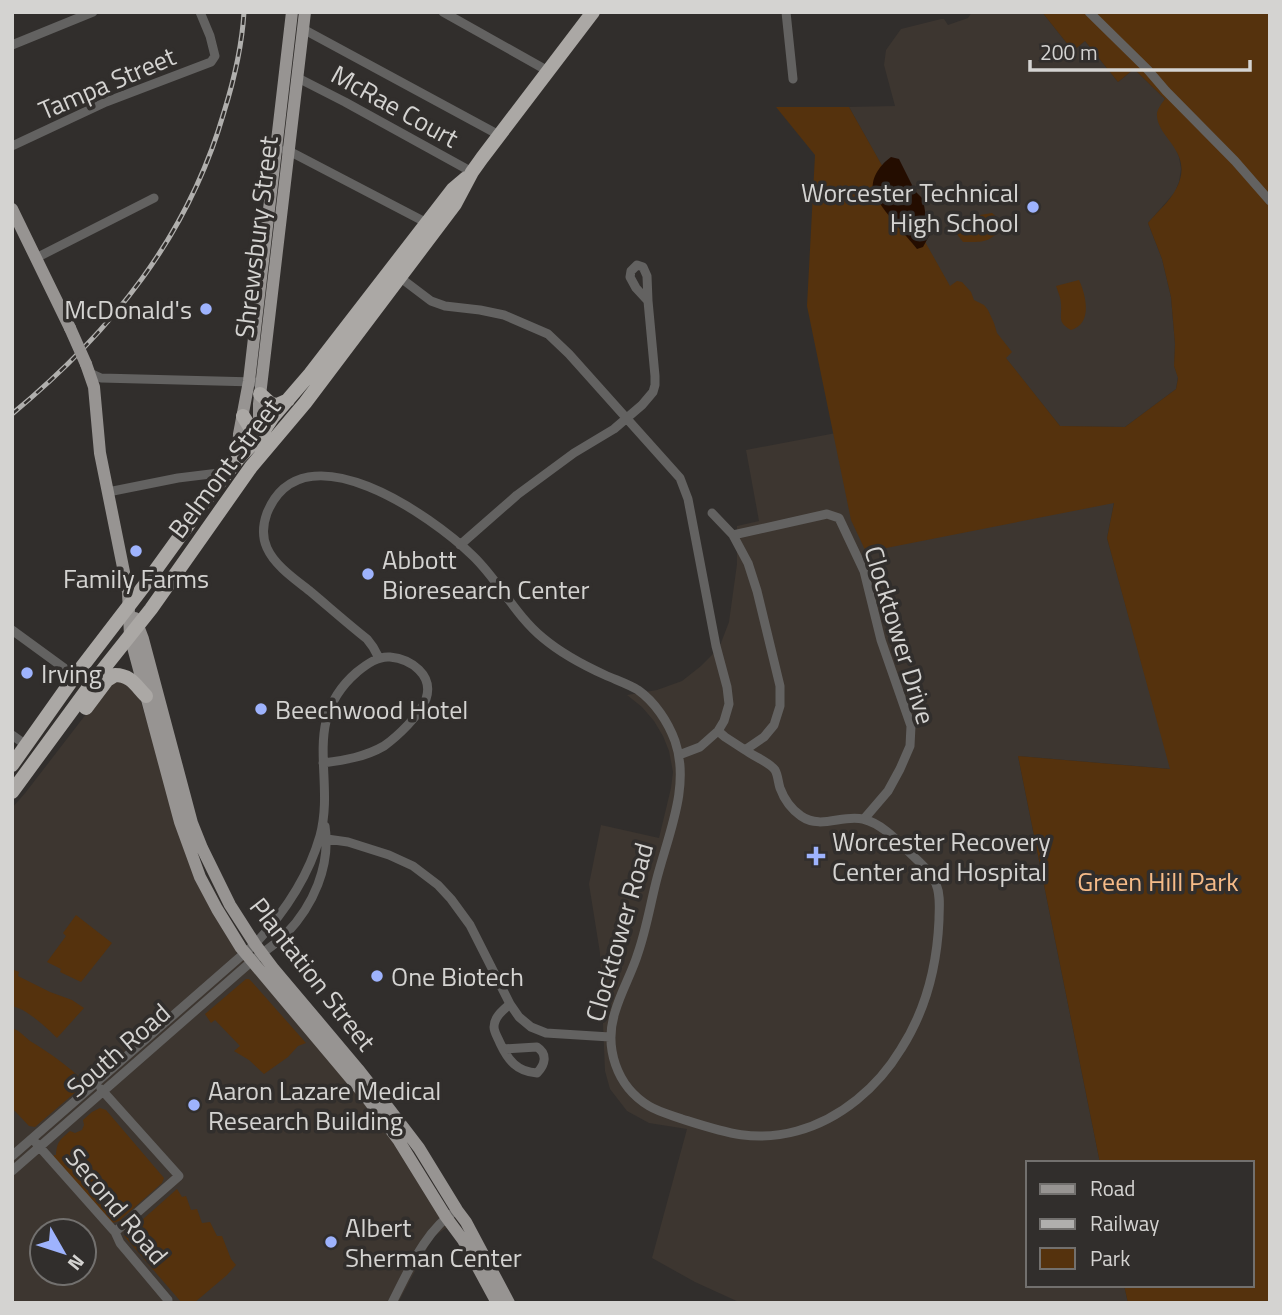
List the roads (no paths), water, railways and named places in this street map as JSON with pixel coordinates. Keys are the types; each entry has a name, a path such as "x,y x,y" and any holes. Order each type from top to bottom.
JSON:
{"highway":[{"name":"Belmont Street","path":"12,765 227,472 455,204 472,172 593,12"},
{"name":"Belmont Street","path":"14,789 170,583 251,467 276,439 396,274 427,223 453,189 472,172"},
{"path":"257,386 271,404 276,405 290,399"},
{"path":"243,416 251,429 260,436 276,439"},
{"path":"14,789 34,777 111,677 128,677 146,696"}],"main road":[{"name":"Shrewsbury Street","path":"251,467 260,436 257,386 283,150 292,12"},
{"name":"Shrewsbury Street","path":"283,150 298,78 305,12"},
{"name":"Plantation Street","path":"14,219 36,258 88,368 95,394 100,453 146,696 176,808 194,863 217,909 370,1102 452,1213 463,1240 497,1303"},
{"name":"Shrewsbury Street","path":"238,459 243,416 257,386"},
{"name":"Plantation Street","path":"134,630 194,827 253,953"},
{"name":"Plantation Street","path":"452,1213 466,1222 509,1303"}],"street":[{"path":"12,45 93,12"},
{"name":"Tampa Street","path":"12,146 106,102 207,64 215,56 200,12"},
{"path":"443,12 548,71"},
{"path":"786,12 793,79"},
{"path":"1089,12 1236,161 1270,201"},
{"path":"303,30 499,135"},
{"name":"McRae Court","path":"298,78 472,172"},
{"path":"283,150 427,223"},
{"path":"36,258 154,198"},
{"path":"396,274 431,301 445,306 504,314 548,334 680,478 688,499 729,704 718,731 700,747 679,755"},
{"path":"460,545 517,495 574,453 614,429 648,399 655,385 648,302"},
{"path":"88,368 101,378 257,386"},
{"path":"108,492 178,478 227,472"},
{"name":"Clocktower Road","path":"379,658 367,639 285,570 268,551 264,539 264,524 272,503 289,484 301,478 313,475 365,485 403,503 429,520 475,557 524,620 543,638 582,664 631,686 655,706 667,723 679,755 680,789 640,948 616,1008 610,1037 617,1069 629,1090 657,1111 740,1136 762,1137 790,1133 827,1120 858,1098 890,1066 918,1018 930,986 937,949 939,891 925,868 892,836 864,819"},
{"path":"712,513 733,536 752,572 780,686 780,706 771,730 745,750"},
{"name":"Clocktower Drive","path":"733,536 827,514 839,518 864,571 881,640 911,726 910,746 900,769 888,791 864,819"},
{"path":"12,630 75,676"},
{"path":"253,953 285,935 312,899 322,873 327,839 323,817 323,763 325,726 331,706 359,670 379,658 403,659 416,666 424,676 426,698 404,728 371,753 323,763"},
{"path":"718,731 775,771 785,799 807,820 824,822 864,819"},
{"path":"12,735 26,745"},
{"path":"253,953 296,893 316,848 323,817"},
{"path":"327,839 348,842 389,855 413,866 438,886 454,902 470,925 510,1004 525,1022 538,1031 610,1037"},
{"name":"South Road","path":"12,1156 95,1083 253,953"},
{"name":"South Road","path":"12,1171 103,1092 253,953"},
{"path":"503,1049 538,1048 544,1056 543,1066 537,1073 521,1069 510,1061 503,1049 494,1024 500,1013 510,1004"},
{"path":"95,1083 178,1176 115,1232"},
{"name":"Second Road","path":"33,1139 115,1232 120,1243 168,1300"},
{"path":"393,1303 426,1241 452,1213"}],"railway":[{"path":"12,414 82,350 142,279 167,241 209,158 237,63 244,12"}],"place":[{"name":"Worcester Technical High School","path":"1033,207"},
{"name":"McDonald's","path":"206,309"},
{"name":"Family Farms","path":"136,551"},
{"name":"Abbott Bioresearch Center","path":"368,574"},
{"name":"Irving","path":"27,673"},
{"name":"Beechwood Hotel","path":"261,709"},
{"name":"Worcester Recovery Center and Hospital","path":"816,856"},
{"name":"One Biotech","path":"377,976"},
{"name":"Aaron Lazare Medical Research Building","path":"194,1105"},
{"name":"Albert Sherman Center","path":"331,1242"}],"park label":[{"name":"Green Hill Park","path":"1158,881"}]}
